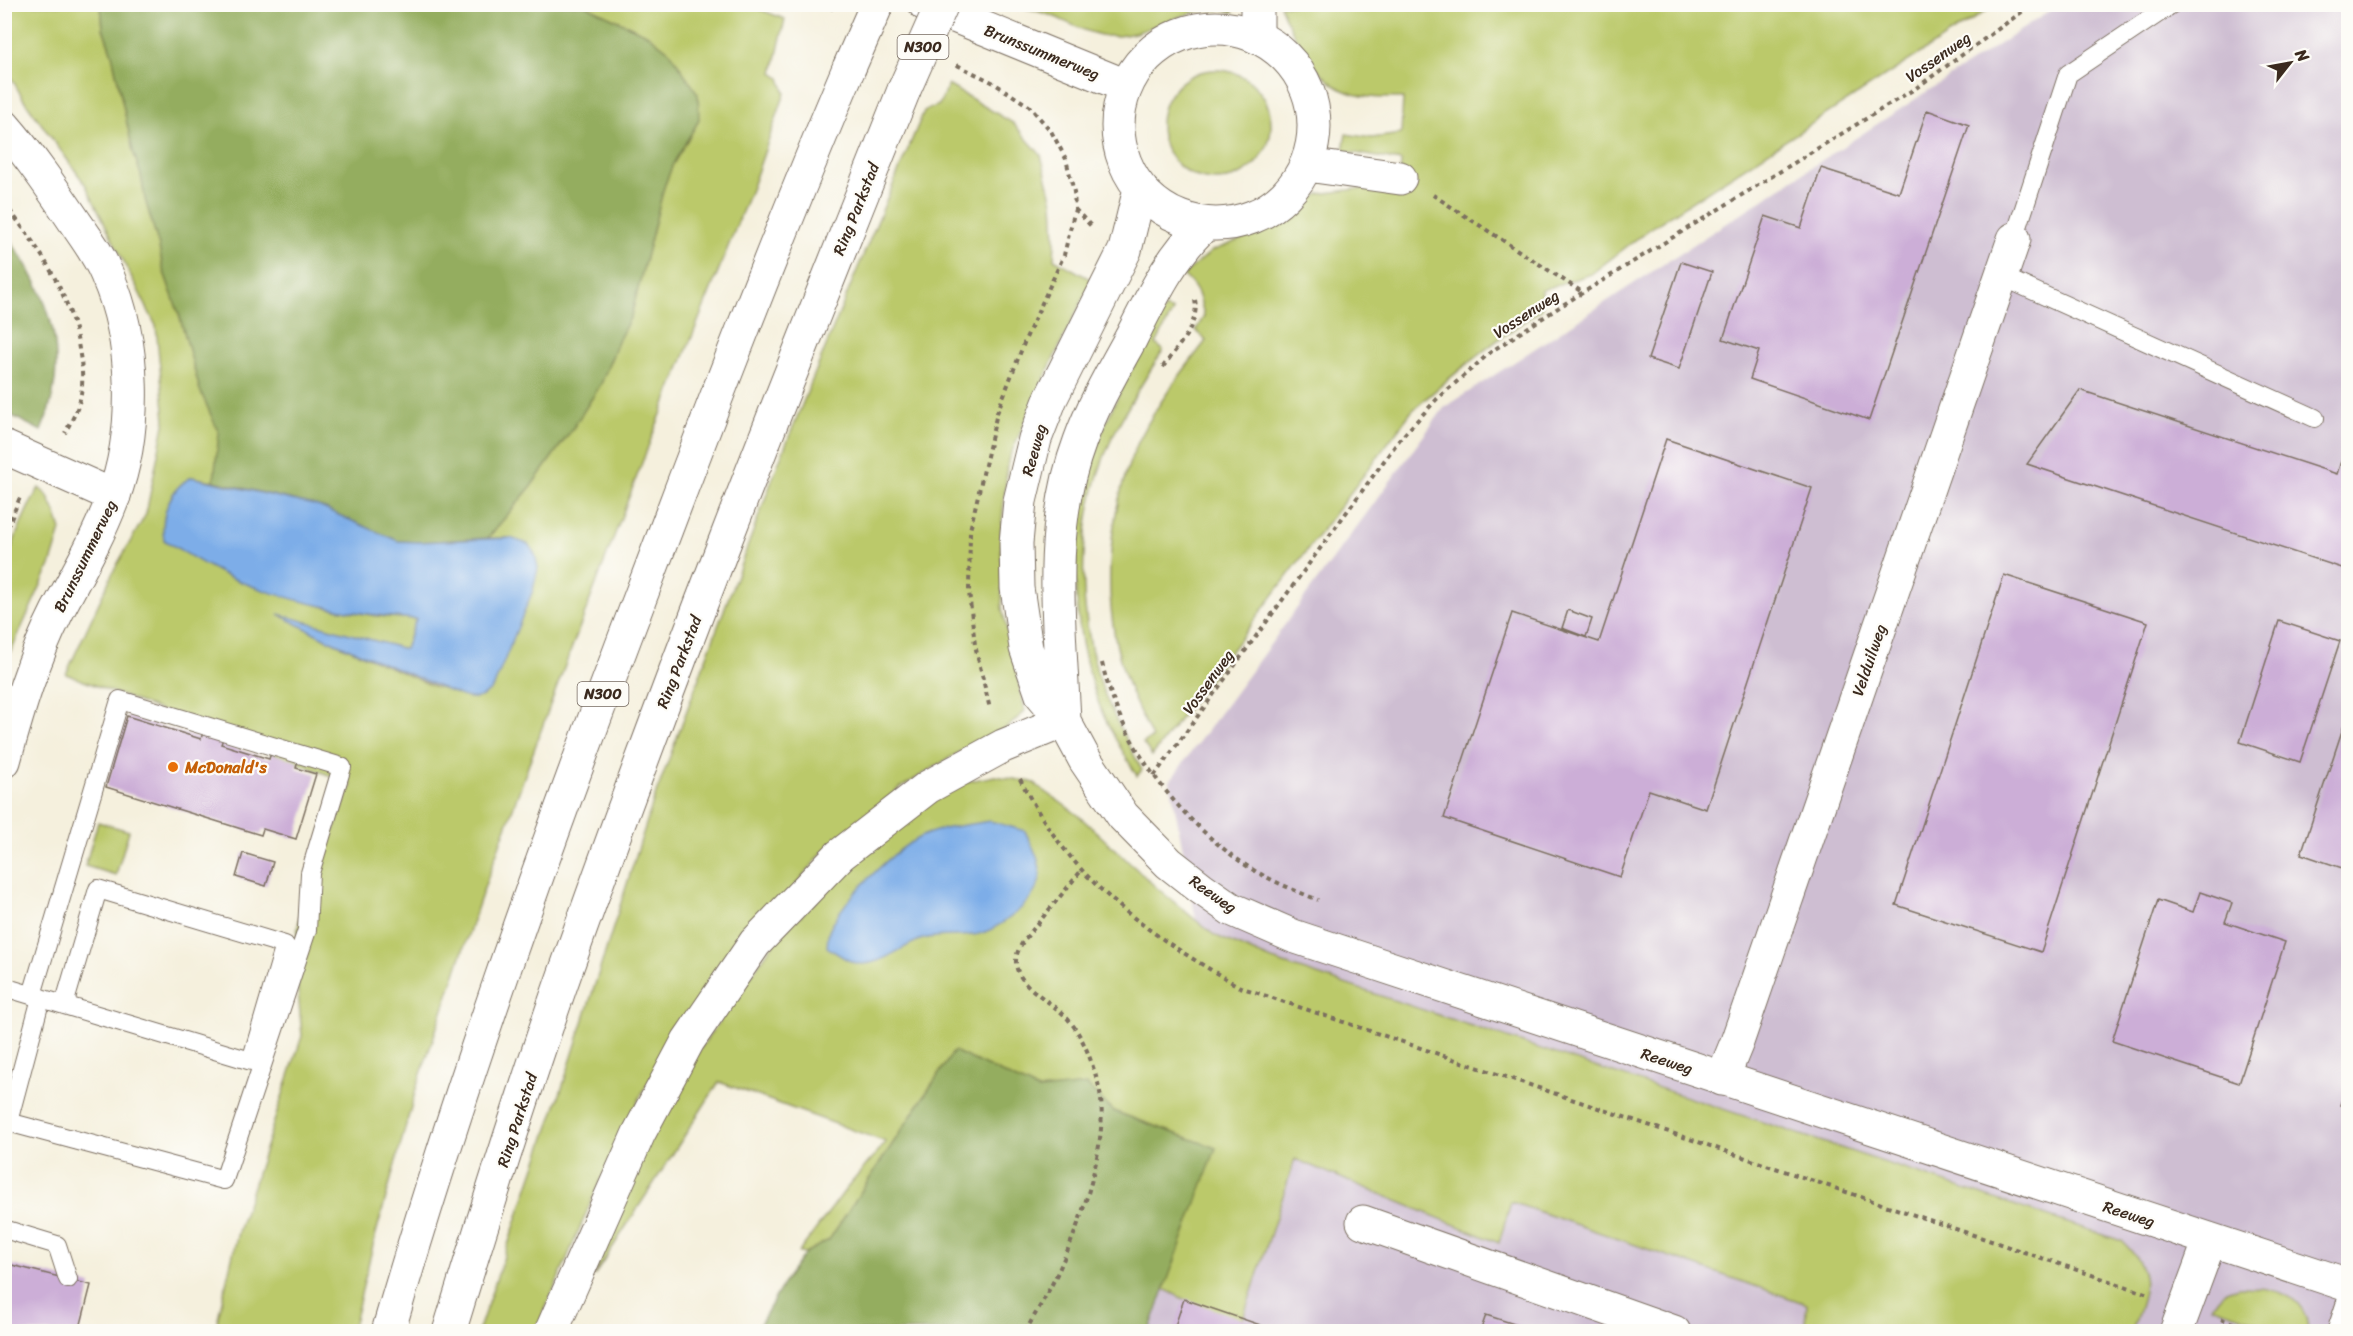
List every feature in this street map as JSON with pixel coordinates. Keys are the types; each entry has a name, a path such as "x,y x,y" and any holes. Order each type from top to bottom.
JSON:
{"main road":[{"name":"N300","path":"388,1332 422,1215 511,952 598,707 810,161 877,4"},
{"name":"Brunssummerweg","path":"925,4 1126,86"},
{"name":"Ring Parkstad","path":"449,1332 559,992 661,708 774,413 904,90 942,4"},
{"path":"1257,4 1257,37"},
{"path":"1222,28 1257,37 1286,56 1300,74 1310,95 1314,118 1314,141 1307,165 1294,187 1276,204 1262,213 1230,224 1205,224 1173,214 1159,206 1140,189 1128,171 1121,150 1118,128 1120,107 1126,86 1139,66 1156,49 1176,36 1199,29 1222,28"},
{"name":"Brunssummerweg","path":"4,126 55,191 107,274 119,309 129,372 130,414 127,448 114,496 92,548 34,662 4,761"},
{"path":"1307,165 1400,178"},
{"name":"Reeweg","path":"1140,189 1125,250 1051,398 1035,440 1020,501 1016,543 1017,588 1026,648 1042,695 1064,721 1085,760 1123,816 1169,863 1231,909 1293,936 2349,1286"},
{"name":"Reeweg","path":"1064,721 1057,581 1061,522 1071,469 1080,440 1165,270 1205,224"},
{"name":"Velduilweg","path":"1722,1079 1737,1042 2014,239"},
{"path":"4,447 114,496"},
{"path":"551,1332 639,1133 687,1041 755,943 840,855 911,799 954,771 1003,746 1064,721"},
{"path":"1363,1222 1674,1332"},
{"path":"2181,1319 2210,1240"}],"lane":[{"path":"2014,239 2068,74 2172,4"},
{"path":"2001,276 2315,418"},
{"path":"120,700 342,767 310,873 307,930 224,1180 8,1122 36,996 120,700"},
{"path":"4,987 36,996 64,1005 251,1061 285,945 98,889 64,1005"},
{"path":"4,1229 57,1245 68,1280"},
{"path":"2336,1332 2349,1296"}],"path":[{"path":"822,4 841,12"},
{"name":"Vossenweg","path":"1101,660 1117,709 1154,776 1400,439 1437,399 1492,351 1582,292 1916,88 2033,4"},
{"path":"950,62 992,82 1029,106 1051,131 1066,159 1075,209 1099,234 1125,250"},
{"path":"1400,178 1434,196 1582,292"},
{"path":"4,203 33,241 63,292 76,331 82,370 80,401 57,446 41,464"},
{"path":"1162,368 1192,325 1196,309 1188,287 1165,270"},
{"path":"1025,1332 1062,1264 1086,1200 1099,1142 1102,1113 1099,1086 1082,1038 1066,1018 1022,979 1015,958 1016,951 1025,939 1081,871 1119,908 1178,951 1240,987 2181,1319 2259,1332"}],"shaded area":[{"path":"2057,5 2348,5 2348,1331 1094,1332 1211,1000 1170,781 1444,408"}],"green space":[{"path":"4,5 101,5 103,28 112,54 133,151 141,175 163,269 180,317 200,390 219,433 214,481 192,477 164,540 221,573 321,606 376,616 416,619 405,649 282,616 326,639 437,688 514,634 533,590 510,538 488,538 529,489 601,384 631,316 664,187 673,164 699,120 670,52 648,35 585,5 748,5 785,19 773,73 780,78 785,93 752,187 651,439 552,700 482,894 416,1089 352,1331 215,1331 238,1232 302,1036 297,981 297,933 300,915 352,784 66,674 114,570 146,514 165,420 156,326 85,184 24,100 5,67"},
{"path":"101,5 585,5 648,35 670,52 698,94 699,120 673,164 664,187 631,316 601,384 573,428 529,489 488,538 398,541 318,506 214,481 219,433 200,390 180,317 163,269 141,175 133,151 112,54 103,28"},
{"path":"1015,5 1235,5 1233,12 1201,11 1177,17 1132,34 1107,36"},
{"path":"1280,5 1995,5 1651,228 1591,274 1542,290 1542,309 1475,358 1412,411 1152,756 1143,743 1152,738 1128,684 1114,632 1111,606 1111,552 1119,499 1132,455 1140,437 1160,404 1206,341 1196,330 1204,316 1200,298 1195,288 1183,275 1212,251 1281,223 1319,194 1356,189 1379,189 1400,178 1401,161 1343,151 1346,134 1372,138 1401,134 1403,98 1357,95 1333,84 1305,53"},
{"path":"1216,70 1237,74 1255,86 1267,104 1271,125 1267,146 1255,164 1237,176 1216,180 1195,176 1177,164 1165,146 1161,125 1165,104 1177,86 1195,74"},
{"path":"948,85 1013,123 1041,155 1053,202 1054,259 1092,280 1008,460 1001,531 1002,608 1025,711 1008,727 971,745 898,789 822,853 702,1000 643,1091 600,1181 536,1331 478,1332 563,1085 653,802 778,464 924,111 939,105"},
{"path":"5,234 35,280 52,328 56,352 55,378 51,404 41,431 5,412"},
{"path":"1165,308 1173,311 1156,344 1163,350 1119,424 1106,453 1095,484 1084,547 1084,580 1090,644 1107,699 1142,770 1137,776 1102,712 1082,644 1077,609 1077,539 1082,503 1101,435 1123,387"},
{"path":"39,488 47,495 61,530 51,563 5,664 3,600 6,568 17,532"},
{"path":"995,776 1032,782 1078,815 1157,888 1214,935 1272,960 2122,1241 2133,1253 2144,1274 2144,1294 2132,1331 1804,1331 1807,1304 1511,1202 1499,1243 1295,1159 1240,1328 1164,1289 1215,1148 1113,1111 1087,1086 1038,1090 954,1051 829,1240 805,1253 799,1252 846,1189 886,1142 719,1082 594,1276 641,1151 698,1052 778,937 865,855 927,803 964,782"},
{"path":"98,822 129,831 116,875 85,866"},
{"path":"954,1051 1038,1090 1087,1085 1113,1111 1216,1148 1149,1331 756,1331 785,1281 805,1253 829,1240"},
{"path":"2238,1287 2262,1288 2285,1294 2301,1308 2306,1318 2308,1331 2284,1331 2211,1306 2226,1291"}],"water":[{"path":"192,477 318,506 398,541 510,538 528,544 535,554 538,568 533,590 494,686 479,697 461,696 326,639 278,614 405,649 416,619 341,610 265,591 212,568 164,540 164,521 168,503 178,488"},
{"path":"990,821 1025,831 1036,854 1040,872 1037,887 1014,915 993,929 982,933 923,939 872,963 855,963 827,947 829,931 846,903 901,849 935,831"}],"building":[{"path":"1927,110 1969,125 1869,420 1750,379 1759,351 1723,339 1765,216 1801,228 1821,168 1899,193"},
{"path":"1681,262 1712,272 1679,369 1648,359"},
{"path":"2080,390 2337,474 2348,439 2348,570 2027,464"},
{"path":"1666,439 1812,488 1706,809 1649,790 1620,877 1444,818 1512,613 1599,642"},
{"path":"2004,575 2148,622 2041,952 1896,905"},
{"path":"1568,610 1592,619 1586,637 1562,628"},
{"path":"2279,621 2340,641 2300,762 2240,742"},
{"path":"2348,713 2348,870 2301,854"},
{"path":"127,716 201,739 203,732 223,739 221,744 269,759 271,753 298,761 296,768 316,774 296,839 263,829 261,835 106,787"},
{"path":"243,853 273,862 266,886 236,877"},
{"path":"2200,892 2232,903 2225,922 2285,942 2239,1083 2112,1041 2158,900 2193,912"},
{"path":"2348,1081 2348,1108 2340,1105"},
{"path":"4,1263 91,1285 79,1332 4,1332"},
{"path":"1184,1299 1278,1331 1278,1332 1173,1332"},
{"path":"1486,1315 1536,1331 1536,1332 1480,1332"}],"place":[{"name":"McDonald's","path":"173,767"}]}
